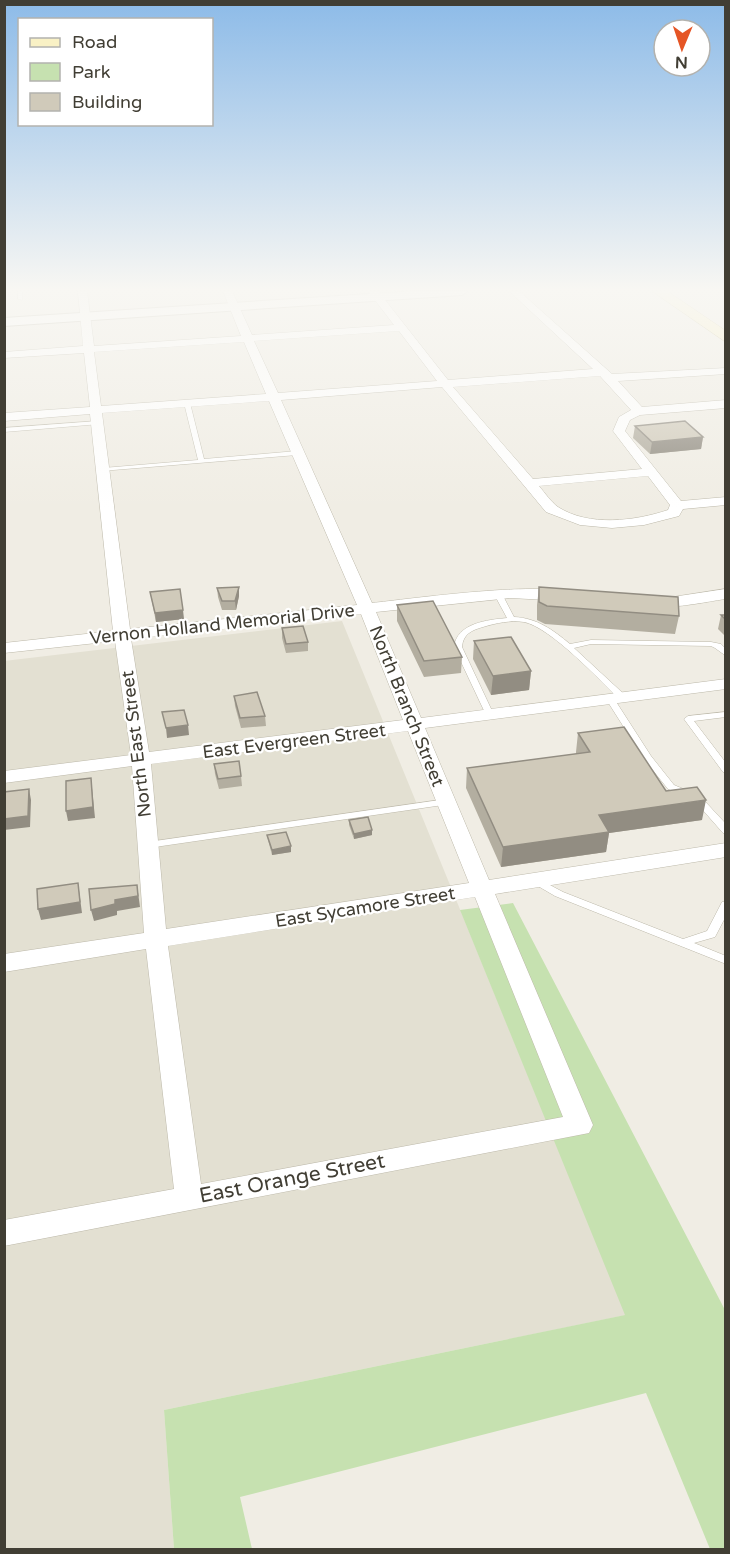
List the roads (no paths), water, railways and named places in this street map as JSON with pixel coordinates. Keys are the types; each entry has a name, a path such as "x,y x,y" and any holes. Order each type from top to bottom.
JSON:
{"street":[{"name":"North East Street","path":"92,364 122,635 141,761 156,940 189,1197"},
{"name":"North Branch Street","path":"258,364 366,607 580,1125"},
{"path":"428,364 551,509 563,516 579,521 624,522 660,518 674,513 677,505"},
{"path":"593,364 639,411"},
{"path":"4,417 97,416 187,403 444,383 726,371"},
{"path":"677,505 619,430 621,423 628,414 639,411 726,404"},
{"path":"531,483 651,472"},
{"path":"677,505 726,501"},
{"name":"Vernon Holland Memorial Drive","path":"4,648 498,594 580,597"},
{"path":"638,600 672,602 726,594"},
{"name":"East Evergreen Street","path":"4,777 726,684"},
{"name":"East Sycamore Street","path":"4,963 726,849"},
{"name":"East Orange Street","path":"4,1233 580,1125"}],"lane":[{"path":"187,403 202,462"},
{"path":"4,430 97,416"},
{"path":"103,470 297,453"},
{"path":"498,594 512,620"},
{"path":"490,715 458,647 458,639 468,629 495,620 531,621 567,646 617,699 647,757 671,787 697,798 726,831"},
{"path":"567,646 591,642 711,644 718,646 726,654"},
{"path":"726,714 688,719 726,770"},
{"path":"148,846 447,802"},
{"path":"535,880 560,894 726,960"},
{"path":"683,943 711,934 726,905"}]}
